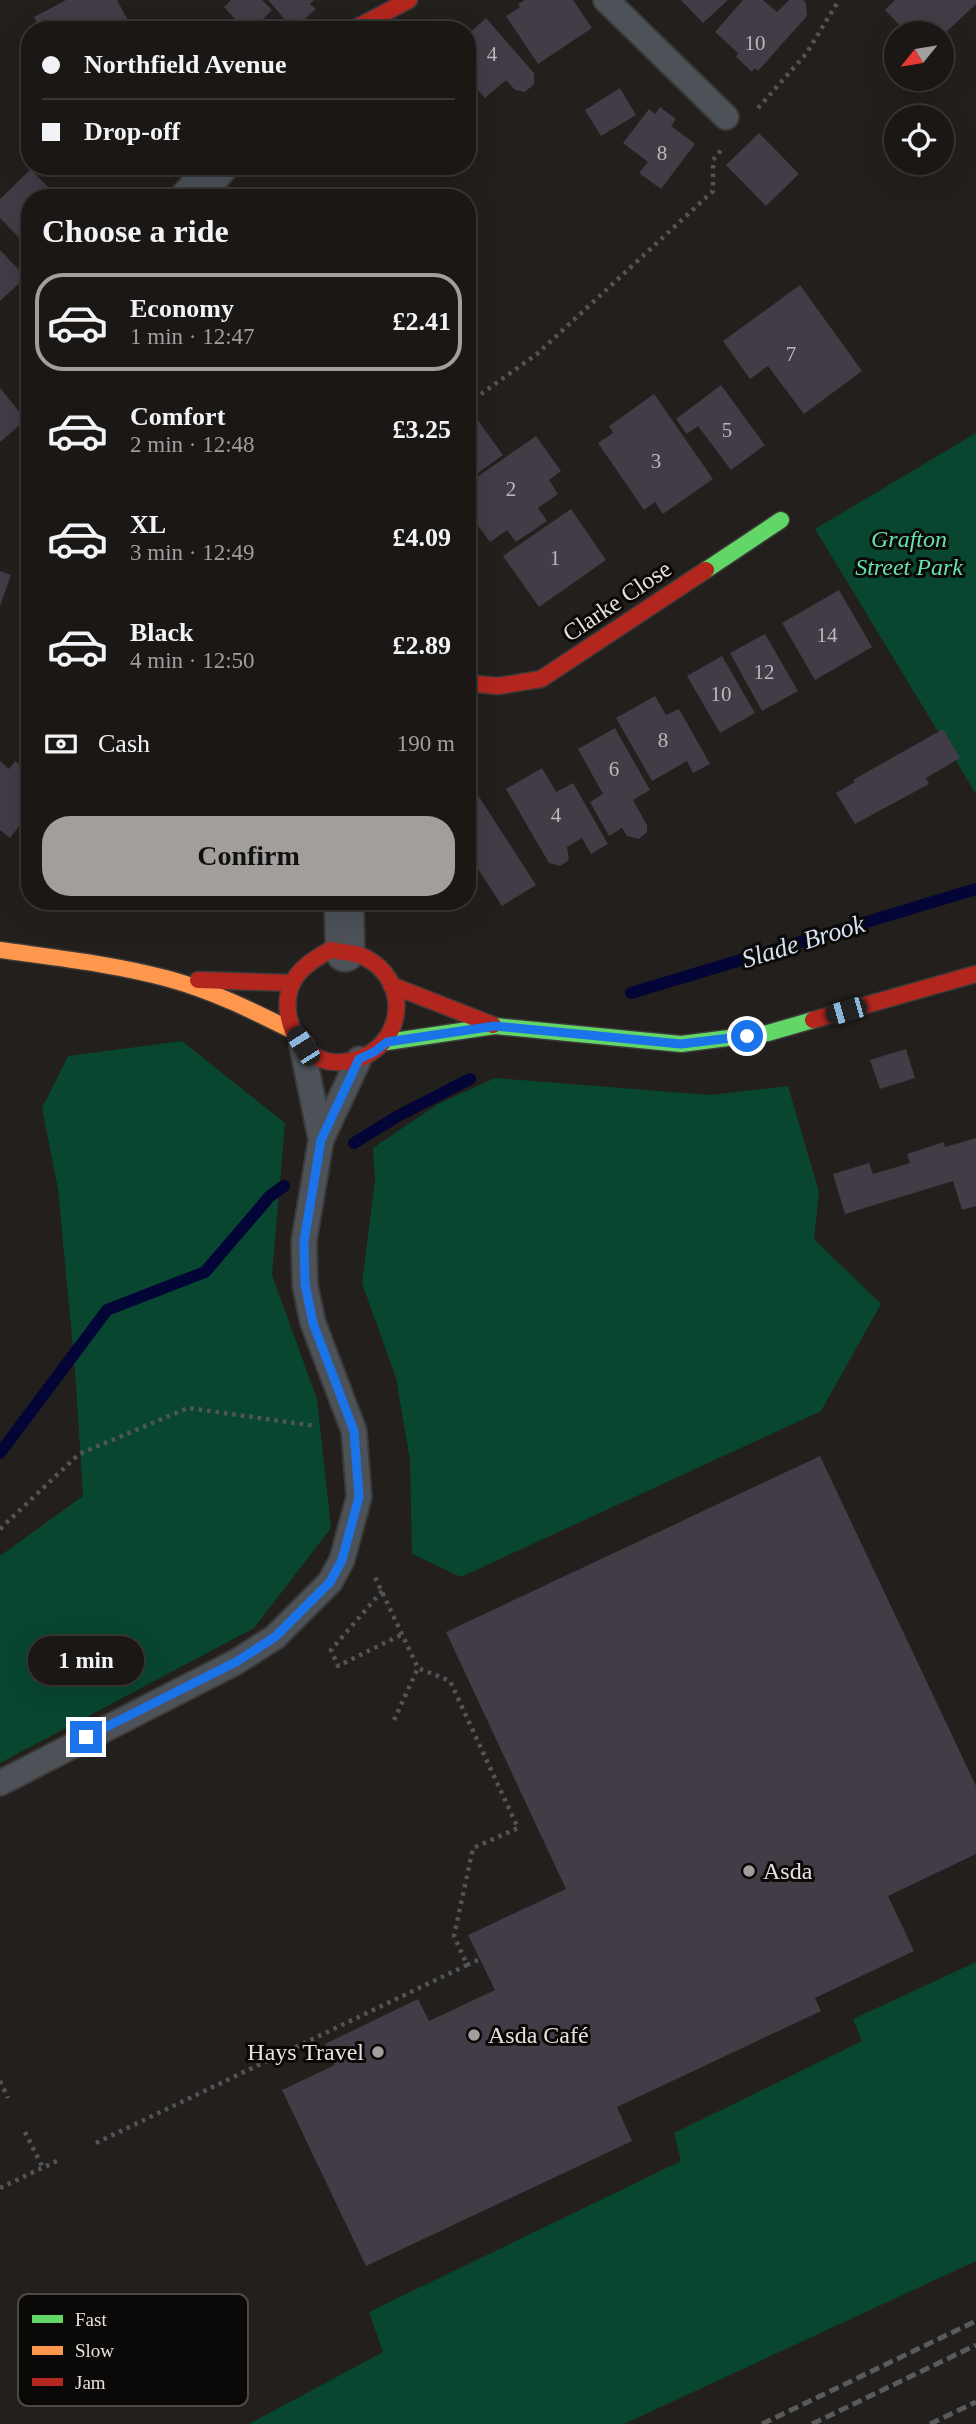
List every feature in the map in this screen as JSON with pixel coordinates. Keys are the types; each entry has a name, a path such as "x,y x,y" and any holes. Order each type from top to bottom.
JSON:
{"main road":[{"path":"359,17 409,0"},
{"name":"Clarke Close","path":"476,684 498,686 541,679 781,520"},
{"path":"0,950 107,964 171,979 243,1006 298,1039 318,1058 335,1064 359,1059 387,1042 397,1023 398,1005 391,985 377,967 361,956 330,950 307,961 291,983 287,1005 287,1017 298,1039"},
{"path":"387,1042 495,1026 681,1044 768,1033 976,974"},
{"path":"171,979 291,983"},
{"path":"391,985 495,1026"}],"street":[{"path":"198,189 210,175"},
{"path":"344,910 345,952"}],"lane":[{"path":"606,0 728,129"},
{"path":"298,1039 321,1140"},
{"path":"0,1783 236,1662 275,1637 330,1582 342,1560 359,1497 354,1431 313,1323 305,1284 304,1241 321,1140 359,1059"}],"path":[{"path":"755,111 806,54 839,0"},
{"path":"476,398 537,354 713,191 713,160 728,129"},
{"path":"0,1529 79,1454 188,1408 354,1431"},
{"path":"401,1635 338,1666 331,1650 382,1591 418,1668 450,1681 518,1828 473,1848 454,1936 467,1965"},
{"path":"394,1720 418,1668"},
{"path":"96,2143 480,1959"},
{"path":"0,2081 8,2098"},
{"path":"25,2132 43,2168"},
{"path":"0,2188 61,2159"}],"green space":[{"name":"Grafton Street Park","path":"976,433 976,794 815,529"},
{"path":"182,1041 285,1123 272,1275 317,1399 331,1528 254,1628 0,1763 0,1556 83,1496 75,1369 58,1189 42,1108 68,1056"},
{"path":"495,1078 710,1095 788,1086 819,1192 814,1239 881,1304 821,1411 461,1577 412,1554 410,1460 396,1378 362,1283 375,1181 373,1148 438,1104"},
{"path":"976,1962 976,2261 624,2424 249,2424 383,2352 369,2312 681,2161 674,2133 862,2041 853,2019"}],"building":[{"path":"66,0 117,0 128,21 36,21 34,17"},
{"path":"231,0 262,0 272,10 261,21 237,21 224,7"},
{"path":"268,0 314,0 310,4 316,9 302,21 294,18 286,21"},
{"path":"525,0 573,0 592,28 538,64 506,16 520,7 518,4"},
{"path":"681,0 728,0 703,23"},
{"path":"743,0 763,0 777,12 789,0 803,0 806,3 807,16 758,71 755,68 752,72 736,57 738,53 715,32"},
{"path":"895,0 976,0 976,4 954,25 954,21 896,21 885,10"},
{"path":"486,18 534,73 534,84 525,92 515,90 506,80 485,98 476,88 476,27"},
{"path":"620,88 636,115 601,136 585,110"},
{"path":"660,107 676,119 671,126 695,144 661,189 639,173 648,162 623,143 649,109 655,114"},
{"path":"759,133 799,174 766,206 726,165"},
{"path":"25,175 37,175 50,189 21,189 21,240 0,218 0,199"},
{"path":"0,250 21,272 21,282 0,301"},
{"path":"800,285 862,371 804,414 768,366 750,379 723,341"},
{"path":"721,385 765,445 731,470 698,426 687,434 676,419"},
{"path":"0,388 21,414 21,424 0,442"},
{"path":"654,394 713,479 663,514 655,502 644,510 598,443 613,433 609,426"},
{"path":"476,420 503,455 476,474"},
{"path":"536,436 561,471 549,480 558,494 538,508 547,521 516,542 507,530 490,542 476,523 476,478"},
{"path":"571,509 606,560 539,607 503,556"},
{"path":"0,571 11,575 0,606"},
{"path":"839,590 872,647 815,680 782,623"},
{"path":"765,634 798,691 762,711 730,653"},
{"path":"722,656 755,713 720,733 687,676"},
{"path":"655,696 666,715 679,709 710,764 693,773 687,761 652,781 616,718"},
{"path":"615,728 650,790 633,800 647,825 647,832 639,839 627,836 622,828 609,836 590,802 603,794 578,749"},
{"path":"943,729 960,758 926,778 929,784 855,824 836,793 855,782 853,780"},
{"path":"0,761 9,769 15,761 21,765 21,824 10,838 0,830"},
{"path":"542,768 556,792 573,783 608,844 591,854 582,838 567,847 569,860 560,866 549,863 506,789"},
{"path":"476,792 536,885 502,906 476,866"},
{"path":"906,1049 915,1078 880,1089 870,1060"},
{"path":"976,1138 976,1206 962,1210 953,1181 845,1214 833,1174 869,1163 873,1174 910,1163 907,1154 944,1142 945,1147"},
{"name":"Asda","path":"820,1456 976,1786 976,1854 888,1896 914,1951 815,1998 821,2011 617,2107 632,2141 366,2266 282,2090 335,2065 325,2044 418,1999 429,2021 495,1990 468,1935 566,1889 446,1632"}],"waterway":[{"name":"Slade Brook","path":"631,993 976,889"},
{"name":"Slade Brook","path":"354,1143 398,1116 470,1079"},
{"name":"Slade Brook","path":"0,1453 107,1310 205,1272 270,1196 284,1186"}],"railway":[{"path":"762,2424 976,2321"},
{"path":"812,2424 976,2345"},
{"path":"930,2424 976,2402"}],"traffic: fast":[{"path":"706,570 781,520"},
{"path":"387,1042 495,1026 681,1044 768,1033 813,1020"}],"traffic: slow":[{"path":"0,950 106,965 169,979 217,995 293,1031"}],"traffic: jam":[{"path":"369,21 409,0"},
{"path":"476,684 498,686 541,679 706,570"},
{"path":"330,950 362,956 379,968 391,982 396,999 396,1016 390,1033 379,1047 363,1057 342,1062 328,1061 305,1048 291,1026 288,1012 291,986 298,974 330,950"},
{"path":"813,1020 976,974"},
{"path":"198,980 291,983"},
{"path":"391,985 493,1025"}],"place":[{"name":"Asda","path":"749,1871"},
{"name":"Asda Café","path":"474,2035"},
{"name":"Hays Travel","path":"378,2052"}],"route":[{"path":"86,1737 236,1662 275,1637 330,1582 342,1560 359,1497 354,1431 313,1323 305,1284 304,1241 321,1140 359,1059 387,1042 495,1026 681,1044 747,1036"}]}
